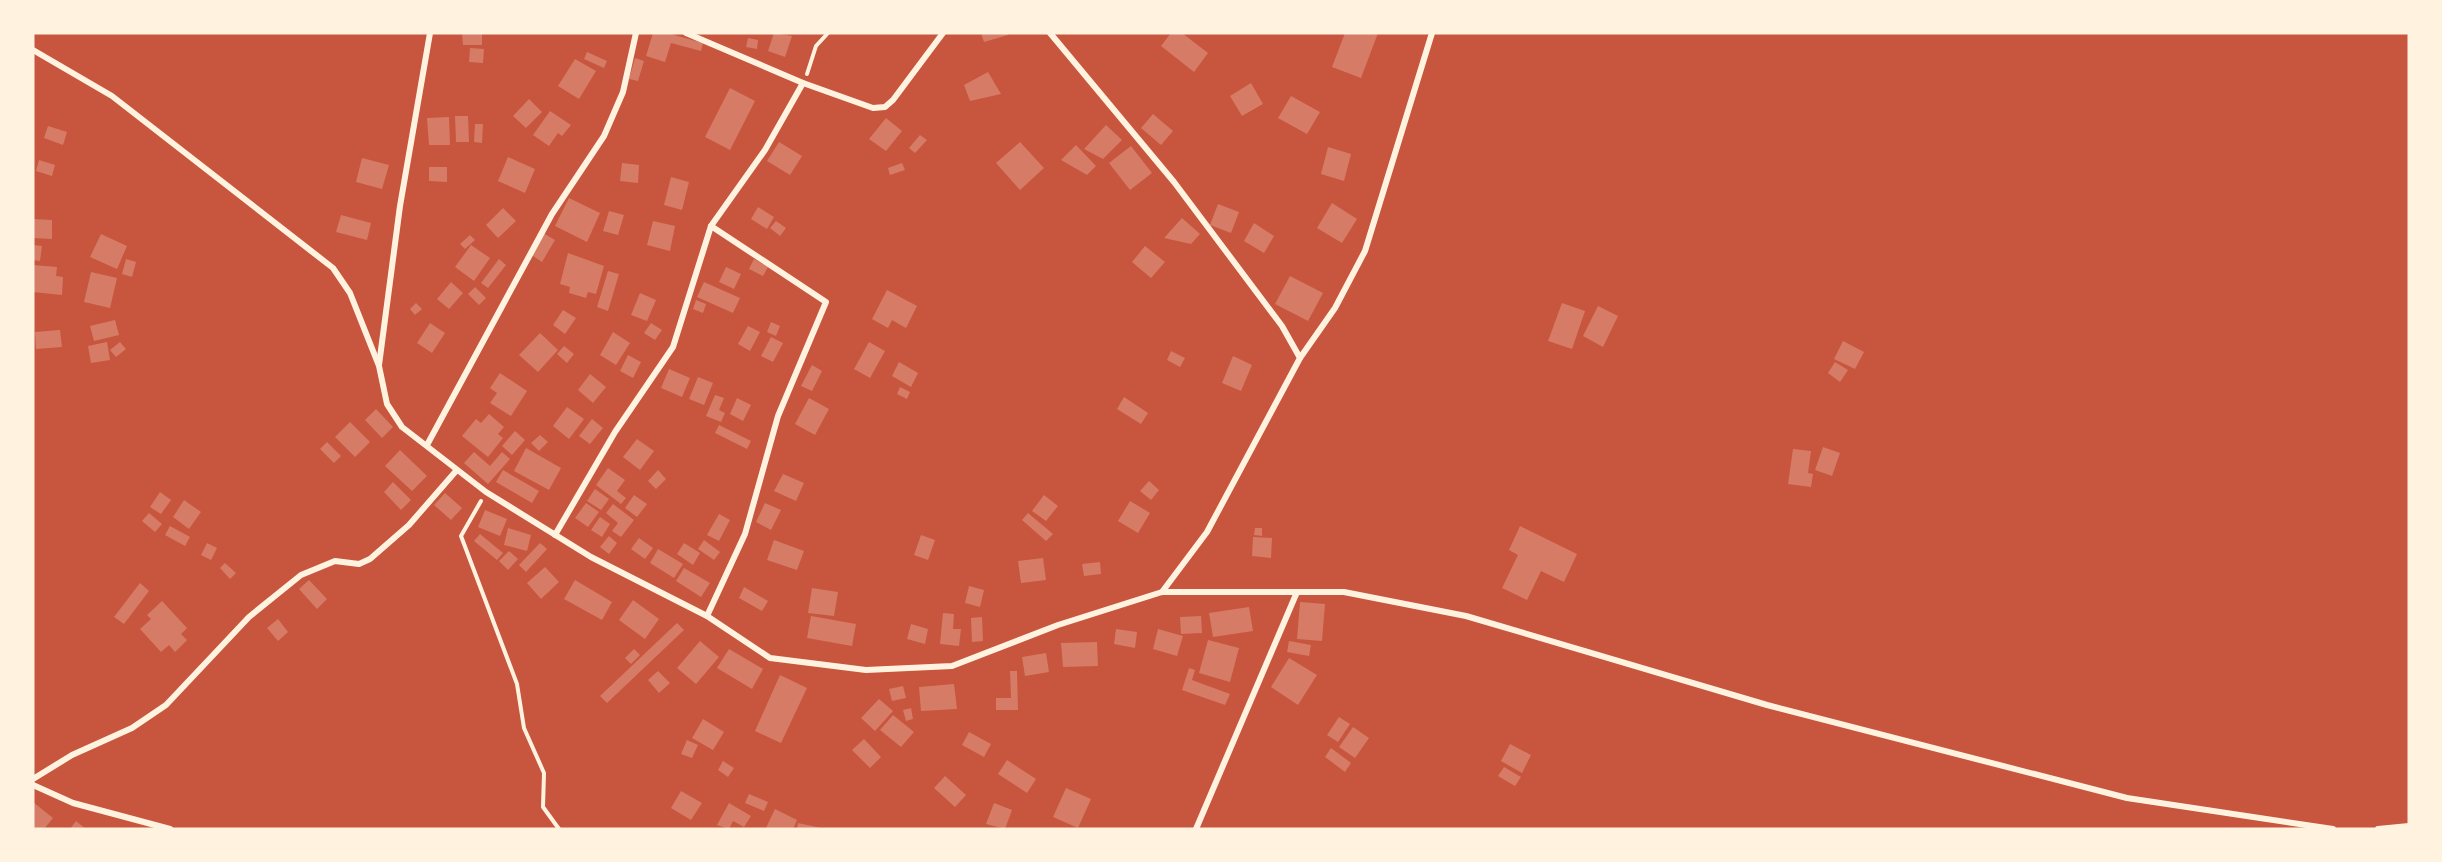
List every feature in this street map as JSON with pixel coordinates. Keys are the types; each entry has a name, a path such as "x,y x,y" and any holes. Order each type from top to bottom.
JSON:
{"street":[{"path":"379,366 400,206 430,33"},
{"path":"427,445 552,214 604,136 623,92 636,33"},
{"path":"686,33 803,83 873,108 885,107 893,100 943,33"},
{"path":"1050,33 1174,182 1282,326 1300,358"},
{"path":"1162,592 1207,532 1300,358 1335,308 1365,251 1432,33"},
{"path":"33,50 112,96 333,268 350,292 379,366 387,404 402,427 486,492 591,557 707,616 770,658 866,670 952,666 1058,625 1162,592 1344,592 1466,616 1767,705 2127,798 2333,829"},
{"path":"555,535 615,432 673,347 711,226 765,150 803,83"},
{"path":"707,616 745,534 778,416 826,302 711,226"},
{"path":"33,779 72,756 132,728 166,705 249,617 302,576 335,561 358,564 370,559 409,525 456,471"},
{"path":"1196,829 1297,592"},
{"path":"33,785 74,802 170,829"},
{"path":"2378,829 2409,826"}],"path":[{"path":"803,83 816,46 828,33"},
{"path":"486,492 461,536 517,684 524,728 544,773 543,807 559,829"}],"building":[{"path":"462,33 482,33 482,45 463,45"},
{"path":"653,33 667,33 703,43 701,51 671,43 665,62 646,56"},
{"path":"774,33 792,36 785,57 768,51"},
{"path":"981,33 1008,33 1008,35 984,42"},
{"path":"1171,33 1182,33 1208,53 1194,72 1161,46"},
{"path":"1345,33 1378,33 1361,78 1332,67"},
{"path":"748,38 758,40 757,49 746,47"},
{"path":"470,48 484,49 483,63 469,62"},
{"path":"587,52 607,61 604,68 584,59"},
{"path":"635,58 644,61 638,81 629,79"},
{"path":"575,59 596,71 579,99 558,86"},
{"path":"988,72 1001,94 970,101 964,85"},
{"path":"1251,83 1263,104 1242,116 1230,96"},
{"path":"730,88 755,101 730,150 705,137"},
{"path":"1291,96 1320,112 1307,134 1278,118"},
{"path":"529,99 542,112 526,128 513,116"},
{"path":"550,111 571,125 562,136 558,133 549,146 533,135"},
{"path":"1153,114 1173,131 1161,145 1141,128"},
{"path":"455,116 468,116 469,142 456,142"},
{"path":"449,117 450,145 429,145 427,118"},
{"path":"886,118 902,131 886,151 869,139"},
{"path":"475,124 483,124 482,143 474,142"},
{"path":"1106,125 1122,140 1103,159 1084,149"},
{"path":"48,126 67,132 63,145 44,138"},
{"path":"920,135 927,140 915,153 909,148"},
{"path":"779,142 802,156 790,175 767,161"},
{"path":"1020,142 1044,168 1020,190 996,163"},
{"path":"1076,145 1096,166 1087,175 1061,160"},
{"path":"1131,146 1152,173 1130,190 1109,163"},
{"path":"1328,147 1351,154 1344,181 1321,174"},
{"path":"508,157 535,169 525,193 498,181"},
{"path":"362,158 389,165 382,189 356,182"},
{"path":"39,160 55,165 52,176 36,171"},
{"path":"622,163 639,165 638,183 620,181"},
{"path":"902,163 905,170 890,175 888,168"},
{"path":"429,167 447,167 447,182 429,181"},
{"path":"671,177 689,182 682,210 664,205"},
{"path":"569,198 600,213 587,242 555,226"},
{"path":"1332,203 1357,219 1342,243 1317,228"},
{"path":"1218,204 1239,212 1231,233 1210,225"},
{"path":"758,207 774,217 767,229 751,219"},
{"path":"503,208 516,221 498,238 486,225"},
{"path":"609,211 624,215 618,235 603,231"},
{"path":"341,215 371,223 367,240 336,232"},
{"path":"1182,218 1200,234 1191,244 1164,238"},
{"path":"33,219 52,220 52,239 33,238"},
{"path":"653,221 675,226 670,251 647,245"},
{"path":"776,221 786,228 780,236 770,228"},
{"path":"1254,223 1274,236 1264,253 1244,241"},
{"path":"543,233 555,240 542,262 530,254"},
{"path":"101,234 127,246 117,269 90,257"},
{"path":"470,235 475,240 465,249 460,244"},
{"path":"33,245 42,246 40,261 33,260"},
{"path":"471,245 490,258 474,281 455,267"},
{"path":"1145,246 1165,262 1151,278 1132,262"},
{"path":"568,253 604,266 596,294 588,292 586,298 569,293 570,287 560,284"},
{"path":"126,259 136,262 132,277 122,274"},
{"path":"499,259 506,265 488,288 481,283"},
{"path":"754,259 768,267 763,276 749,269"},
{"path":"33,265 57,267 56,276 63,277 62,295 33,292"},
{"path":"726,267 741,274 734,289 719,282"},
{"path":"608,271 619,274 608,311 597,307"},
{"path":"91,272 117,278 110,308 84,302"},
{"path":"1290,276 1323,293 1308,321 1275,304"},
{"path":"451,282 463,293 449,309 437,299"},
{"path":"704,282 740,298 733,313 697,297"},
{"path":"475,287 486,298 479,305 468,294"},
{"path":"887,290 917,306 906,328 892,320 888,328 872,319"},
{"path":"640,293 656,300 647,321 631,315"},
{"path":"696,300 706,304 703,313 693,309"},
{"path":"416,303 422,309 415,315 410,309"},
{"path":"1562,303 1585,311 1572,349 1548,341"},
{"path":"1598,306 1618,316 1603,347 1583,336"},
{"path":"563,310 576,318 565,334 553,325"},
{"path":"115,320 119,335 94,341 90,326"},
{"path":"771,322 780,326 776,336 767,332"},
{"path":"430,323 445,333 432,353 417,343"},
{"path":"651,323 662,330 655,340 644,333"},
{"path":"748,326 760,332 750,351 738,344"},
{"path":"60,330 62,347 36,349 35,332"},
{"path":"613,332 630,343 616,365 600,355"},
{"path":"540,333 558,350 538,372 519,355"},
{"path":"771,337 783,343 773,362 761,356"},
{"path":"1843,341 1864,352 1855,369 1834,359"},
{"path":"107,342 110,360 91,363 88,346"},
{"path":"120,342 126,349 116,357 110,350"},
{"path":"869,342 885,351 870,378 854,369"},
{"path":"564,346 574,354 567,363 557,354"},
{"path":"1171,351 1185,358 1180,367 1167,360"},
{"path":"628,355 641,362 633,378 620,371"},
{"path":"1233,356 1252,365 1241,391 1222,383"},
{"path":"899,362 918,373 911,387 892,376"},
{"path":"1835,362 1848,370 1840,382 1828,373"},
{"path":"812,365 822,371 812,391 801,386"},
{"path":"669,369 690,378 682,397 661,388"},
{"path":"500,373 527,391 511,416 490,403 497,393 490,388"},
{"path":"590,374 606,387 593,403 578,390"},
{"path":"698,377 713,383 704,405 689,399"},
{"path":"900,387 910,392 907,399 897,394"},
{"path":"715,395 724,398 719,410 725,413 721,422 706,416"},
{"path":"1124,397 1148,413 1141,424 1117,409"},
{"path":"737,398 751,405 743,421 730,414"},
{"path":"809,398 829,409 815,435 795,424"},
{"path":"567,407 584,419 569,439 553,426"},
{"path":"376,409 393,427 382,438 365,420"},
{"path":"489,414 504,427 498,434 503,438 488,457 462,436 476,419 481,423"},
{"path":"592,419 603,428 590,444 579,436"},
{"path":"350,422 370,442 355,457 335,437"},
{"path":"719,425 751,441 747,449 715,433"},
{"path":"515,431 525,440 512,455 502,446"},
{"path":"540,435 548,442 539,451 531,443"},
{"path":"637,439 654,451 640,470 623,457"},
{"path":"327,442 341,456 334,463 320,449"},
{"path":"1823,447 1840,453 1832,476 1815,470"},
{"path":"526,448 561,468 549,490 514,471"},
{"path":"1793,449 1811,451 1808,473 1813,474 1811,487 1788,484"},
{"path":"400,450 427,476 412,491 385,466"},
{"path":"474,452 490,466 502,452 510,459 488,484 464,463"},
{"path":"608,468 625,480 617,491 626,498 621,504 596,485"},
{"path":"503,470 539,491 532,503 496,482"},
{"path":"658,470 666,479 656,489 648,481"},
{"path":"783,474 804,483 796,501 774,491"},
{"path":"1149,481 1159,490 1151,500 1140,491"},
{"path":"393,482 411,500 401,510 384,492"},
{"path":"595,489 609,499 601,510 587,501"},
{"path":"160,492 171,500 161,514 150,507"},
{"path":"445,493 462,508 451,520 434,505"},
{"path":"634,495 647,504 637,517 625,508"},
{"path":"1044,495 1058,506 1046,521 1032,511"},
{"path":"184,500 201,512 189,529 173,517"},
{"path":"1130,501 1150,513 1138,533 1118,521"},
{"path":"586,503 599,512 588,527 575,518"},
{"path":"765,503 781,510 771,530 756,522"},
{"path":"613,504 634,520 621,537 612,531 618,523 606,513"},
{"path":"485,510 507,519 500,536 478,527"},
{"path":"149,513 162,524 155,532 142,521"},
{"path":"1028,513 1053,534 1046,541 1022,520"},
{"path":"719,514 730,520 719,541 707,535"},
{"path":"600,517 610,524 602,537 591,530"},
{"path":"170,526 190,537 185,546 165,535"},
{"path":"1520,526 1577,554 1564,582 1541,571 1527,600 1502,588 1518,555 1509,550"},
{"path":"508,528 531,535 527,551 504,545"},
{"path":"1255,528 1262,528 1262,536 1254,535"},
{"path":"480,534 503,553 497,560 474,541"},
{"path":"921,535 935,540 928,560 914,555"},
{"path":"609,536 617,543 609,554 600,547"},
{"path":"1253,537 1272,538 1271,558 1252,556"},
{"path":"639,538 653,548 645,559 631,549"},
{"path":"704,540 720,552 714,560 698,549"},
{"path":"774,540 804,551 797,570 767,560"},
{"path":"207,543 217,548 211,560 201,555"},
{"path":"540,543 547,549 526,572 519,565"},
{"path":"684,543 700,553 693,565 677,554"},
{"path":"658,549 683,564 674,578 650,563"},
{"path":"509,551 518,559 508,570 499,561"},
{"path":"1043,558 1046,580 1021,583 1018,561"},
{"path":"1100,562 1101,574 1084,576 1082,564"},
{"path":"225,563 236,573 230,579 220,568"},
{"path":"545,567 559,582 541,599 527,583"},
{"path":"684,568 710,583 701,597 676,581"},
{"path":"309,580 327,599 317,609 299,589"},
{"path":"575,580 612,602 602,620 564,599"},
{"path":"140,583 149,591 124,624 114,617"},
{"path":"969,586 984,590 980,607 965,603"},
{"path":"744,587 768,601 762,611 739,598"},
{"path":"812,588 838,592 834,616 808,613"},
{"path":"633,600 659,619 645,639 619,620"},
{"path":"162,601 187,628 181,634 187,640 175,652 169,645 161,652 140,629 151,619 147,615"},
{"path":"1300,602 1325,604 1322,641 1297,639"},
{"path":"1249,607 1253,631 1213,637 1209,613"},
{"path":"943,613 954,614 953,629 961,629 959,646 940,644"},
{"path":"811,616 856,624 852,646 807,638"},
{"path":"1201,616 1202,633 1181,634 1180,617"},
{"path":"982,617 983,641 972,642 971,618"},
{"path":"278,619 288,632 278,641 267,628"},
{"path":"677,623 684,630 607,703 600,696"},
{"path":"911,624 928,629 925,644 907,639"},
{"path":"1116,629 1137,632 1135,648 1114,644"},
{"path":"1158,629 1183,636 1177,656 1153,649"},
{"path":"1208,640 1239,648 1230,682 1199,673"},
{"path":"700,641 719,657 696,684 677,668"},
{"path":"1289,641 1311,645 1309,656 1287,652"},
{"path":"1097,642 1098,666 1063,667 1061,643"},
{"path":"634,649 640,655 631,664 625,658"},
{"path":"729,649 763,669 752,689 717,668"},
{"path":"1046,653 1049,672 1025,676 1022,657"},
{"path":"1289,658 1317,675 1298,705 1271,687"},
{"path":"1189,668 1195,670 1192,680 1230,694 1225,705 1182,690"},
{"path":"658,671 670,683 659,693 648,680"},
{"path":"1010,671 1017,671 1018,710 996,710 996,698 1011,698"},
{"path":"780,675 807,688 781,743 755,731"},
{"path":"954,684 957,709 921,711 919,687"},
{"path":"903,686 906,698 892,701 889,689"},
{"path":"879,699 893,711 875,731 861,718"},
{"path":"911,708 913,719 906,721 903,710"},
{"path":"893,715 914,732 901,747 880,730"},
{"path":"1339,717 1350,724 1338,742 1327,735"},
{"path":"703,719 724,732 713,750 692,738"},
{"path":"1353,727 1369,738 1355,758 1339,747"},
{"path":"969,732 991,744 984,757 962,745"},
{"path":"864,739 881,757 870,768 852,750"},
{"path":"687,740 698,745 692,758 681,754"},
{"path":"1510,744 1531,755 1522,773 1501,761"},
{"path":"1331,748 1351,763 1345,772 1325,757"},
{"path":"1007,760 1036,779 1027,793 998,774"},
{"path":"723,761 734,768 728,777 718,770"},
{"path":"1504,767 1521,777 1515,786 1498,776"},
{"path":"945,776 966,795 955,807 934,788"},
{"path":"1066,788 1091,799 1078,828 1053,817"},
{"path":"681,791 702,803 691,820 671,808"},
{"path":"749,794 768,802 764,811 745,803"},
{"path":"33,802 53,818 44,829 33,829"},
{"path":"729,803 751,816 744,827 733,821 729,829 717,825"},
{"path":"994,803 1012,810 1005,829 986,824"},
{"path":"775,809 797,820 793,829 766,828"},
{"path":"76,821 86,829 70,829"},
{"path":"798,823 821,828 821,829 797,829"}]}
